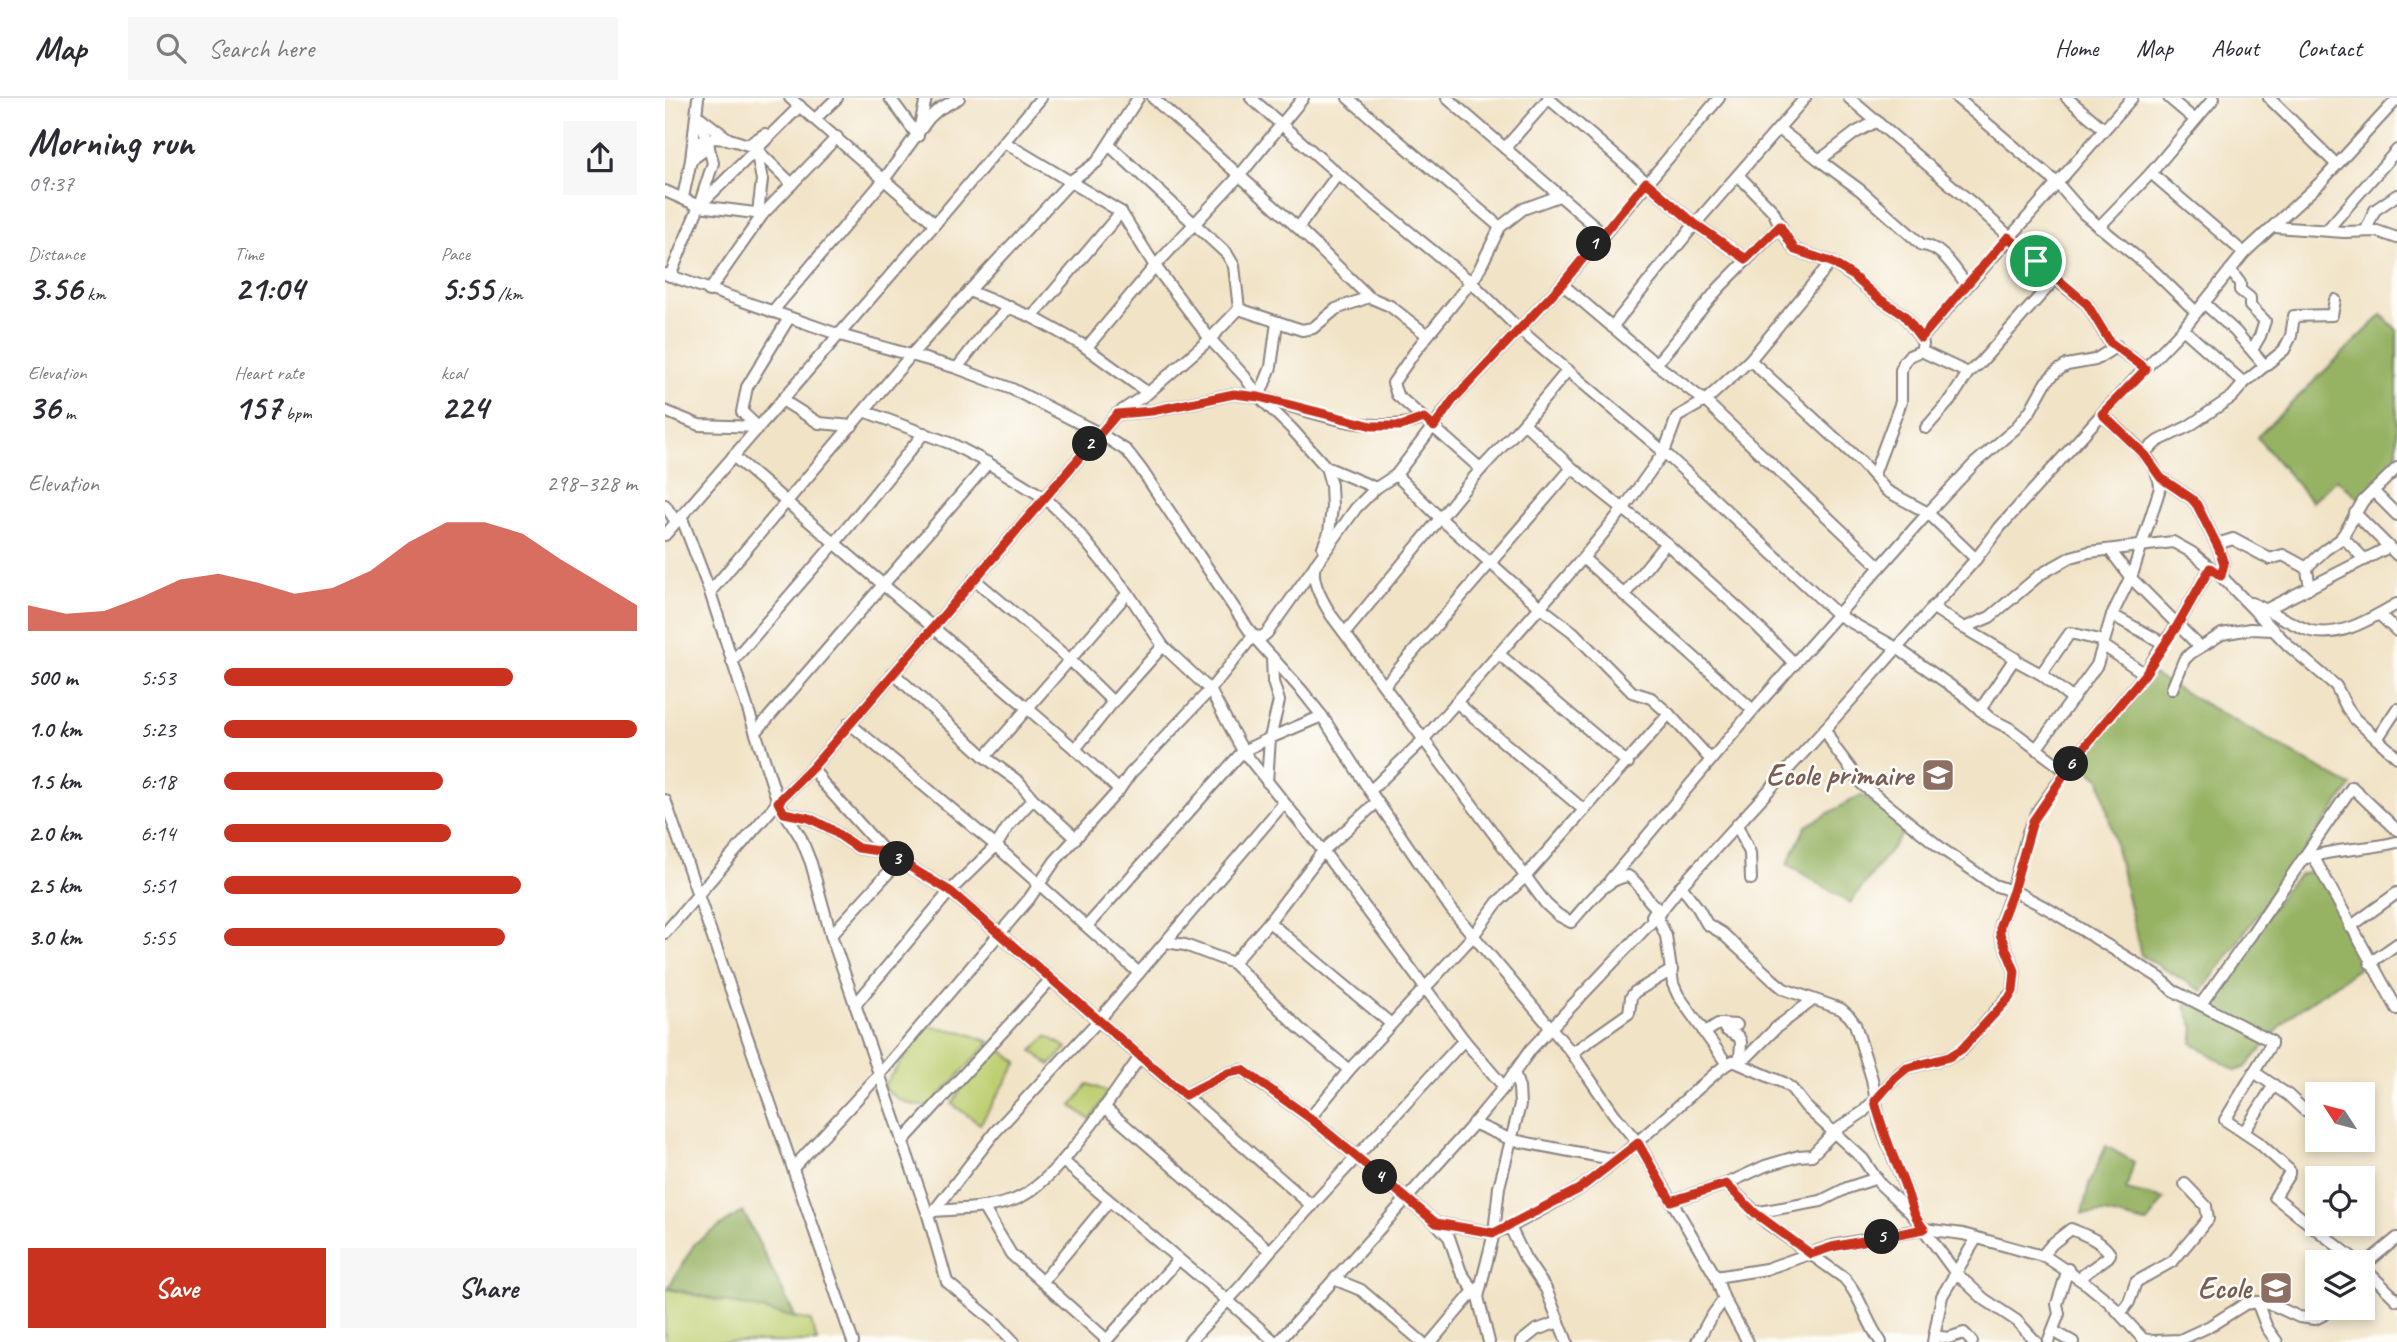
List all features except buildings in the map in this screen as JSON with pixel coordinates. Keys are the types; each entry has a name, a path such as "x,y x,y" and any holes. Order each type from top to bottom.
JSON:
{"street":[{"path":"683,197 699,116 698,98"},
{"path":"790,98 935,224"},
{"path":"815,119 837,98"},
{"path":"890,98 918,136"},
{"path":"918,136 926,98"},
{"path":"772,312 883,181 929,118 959,98"},
{"path":"665,535 1041,98"},
{"path":"1127,116 1130,98"},
{"path":"710,592 912,354 1072,180 1097,162 1139,98"},
{"path":"1153,98 1298,228 1369,297 1390,306 1427,335"},
{"path":"1251,98 1338,174 1471,282 1519,328 1664,452 1838,615 1897,648 2066,771"},
{"path":"1087,347 1155,266 1240,175 1303,98"},
{"path":"1349,98 1500,226"},
{"path":"1447,98 1603,233"},
{"path":"1505,148 1548,98 1695,224 1746,259"},
{"path":"1253,636 1262,637 1267,633 1356,508 1376,488 1396,475 1453,400 1562,284 1719,98"},
{"path":"1612,327 1695,224 1805,98"},
{"path":"1849,98 2087,304 2101,324 2106,338 2146,369"},
{"path":"1957,98 2057,183 2067,197 2099,227 2200,308 2235,331 2265,366"},
{"path":"2067,98 2103,129"},
{"path":"1921,338 2131,98"},
{"path":"2169,98 2194,119"},
{"path":"2099,227 2151,173 2214,98"},
{"path":"2269,98 2336,164"},
{"path":"1063,1161 1277,1342 1473,1123 1551,1028 1657,916 1897,648 2000,527 2183,329 2244,253 2275,227 2397,99"},
{"path":"699,206 800,106"},
{"path":"699,116 729,139 753,152 792,184"},
{"path":"699,116 713,163 699,206 668,275 839,335 957,368 1012,389 1099,433 1127,452 1142,469 1253,636 1322,716 1377,802 1473,936 1572,1053 1614,1114 1638,1143 1716,1277 1724,1299 1748,1342"},
{"path":"1818,159 1877,121"},
{"path":"1779,129 1860,190 1923,245 1932,246 1967,285"},
{"path":"708,145 713,138 729,139 748,145 768,132 774,132"},
{"path":"709,291 760,214 837,137"},
{"path":"691,160 698,142 702,140 708,145"},
{"path":"1004,142 1072,180 1121,212 1155,266 1210,339 1245,377 1259,397 1326,467 1376,488"},
{"path":"1109,145 1227,254 1234,266 1240,309"},
{"path":"2327,230 2397,150"},
{"path":"753,152 762,180 760,214"},
{"path":"2151,173 2244,253"},
{"path":"1298,228 1338,174"},
{"path":"1739,176 1773,211 1795,250 1831,262 1904,315 1921,338 1921,351"},
{"path":"665,191 699,206 760,214"},
{"path":"2366,230 2375,210 2397,195"},
{"path":"1481,469 1397,396 1393,383 1427,335 1471,282 1490,251 1500,226 1524,209 1559,196"},
{"path":"1032,317 1121,212"},
{"path":"1656,364 1746,259 1780,226"},
{"path":"2275,227 2344,232 2366,230 2397,238"},
{"path":"1370,791 1425,739 1624,508 1664,452 1677,416 1705,401 1750,360 1831,262"},
{"path":"2230,270 2241,283 2240,290 2250,298 2250,306 2265,321 2252,351"},
{"path":"1926,428 1952,398 1968,373 2055,279"},
{"path":"1562,284 1656,364 1705,401 1880,567"},
{"path":"969,291 1032,317 1087,347 1148,393"},
{"path":"1240,309 1308,331 1336,309 1369,297"},
{"path":"2143,453 2158,441 2189,426 2232,397 2288,345 2294,316 2332,315 2335,300"},
{"path":"957,368 988,328 1010,307"},
{"path":"665,933 778,802 813,767 1099,433 1117,414 1148,393 1210,339 1240,309"},
{"path":"758,427 742,412 747,387 789,318"},
{"path":"1259,397 1271,367 1277,322"},
{"path":"2183,329 2244,383"},
{"path":"1326,467 1331,485 1329,533 1313,569 1320,596 1345,634 1525,877 1546,904 1571,922 1604,887 1753,710 1928,513 1975,463 2015,429 2030,411 2046,382 2067,365 2095,359 2117,346"},
{"path":"1874,474 1901,401 1901,370 1909,356 1921,351 1968,373"},
{"path":"1750,360 1874,474 1887,491 1928,513 1976,558"},
{"path":"1345,634 1481,469 1569,369"},
{"path":"1117,414 1152,411 1234,394 1259,397 1372,426 1401,426 1424,418"},
{"path":"782,400 819,423 852,426"},
{"path":"665,411 699,425 758,427"},
{"path":"864,411 924,433 989,463 1045,498 1068,520 1128,593 1163,646 1210,690 1243,751 1323,851 1464,1041 1504,1087"},
{"path":"2102,414 2143,453 2161,478 2192,499 2217,544 2224,564 2221,576"},
{"path":"1524,423 1572,468 1666,543 1748,617 1795,664"},
{"path":"732,662 835,543 924,433"},
{"path":"733,456 1028,708 1119,790"},
{"path":"756,732 989,463"},
{"path":"1384,685 1572,468"},
{"path":"2307,568 2342,537 2363,501 2396,471"},
{"path":"1396,475 1540,607 1573,632 1632,692 1651,698 1669,714 1711,760"},
{"path":"2037,748 2097,665 2112,615 2131,578 2161,478"},
{"path":"2373,491 2397,515"},
{"path":"665,505 679,519 710,592 778,802 801,838 811,863 831,935 902,1142 931,1213 947,1282 1014,1342"},
{"path":"2267,609 2365,560 2394,549 2355,513"},
{"path":"2342,537 2365,560"},
{"path":"2217,544 2233,539 2270,559 2283,555 2307,568"},
{"path":"1964,628 1990,617 2041,574 2056,565 2088,552 2173,542 2191,552 2221,576 2273,630 2336,686 2347,708 2397,757"},
{"path":"1624,595 1666,543"},
{"path":"2110,550 2131,578 2200,647"},
{"path":"1583,558 1753,710"},
{"path":"1671,1201 1726,1184 1765,1166 1798,1156 1812,1155 1835,1131 1863,1112 1907,1068 1949,1057 1962,1049 2009,998 2013,991 2015,971 2000,930 2033,821 2066,771 2145,674 2163,643 2177,626 2210,568"},
{"path":"2307,568 2310,588"},
{"path":"974,579 1069,659 1112,702"},
{"path":"985,757 1128,593"},
{"path":"2245,600 2310,631 2341,630 2362,624 2397,604"},
{"path":"1932,607 2041,674 2073,699"},
{"path":"2112,615 2163,643"},
{"path":"2380,615 2397,631"},
{"path":"2172,689 2184,660 2222,634 2273,630"},
{"path":"2041,674 2070,633 2104,643 2145,674"},
{"path":"793,1168 879,1075 1029,899 1055,861 1119,790 1130,774 1210,690 1253,636"},
{"path":"1075,749 1112,702 1163,646"},
{"path":"1499,654 1628,763"},
{"path":"1267,782 1270,738 1279,701 1273,682 1272,657"},
{"path":"1980,710 2015,660"},
{"path":"893,673 985,757 1019,782 1033,799 1076,838"},
{"path":"1456,702 1584,810"},
{"path":"2377,738 2397,709"},
{"path":"1310,1118 1390,1023 1473,936 1497,903 1525,877 1669,714"},
{"path":"1087,926 1243,751 1322,716"},
{"path":"849,723 996,846 1139,973"},
{"path":"1825,729 1848,766 1872,793 1982,877 2050,910 2160,978 2172,990 2271,1041 2225,1120 2275,1156 2290,1172 2275,1197 2343,1250"},
{"path":"813,767 822,782 885,852"},
{"path":"2201,1003 2308,857 2352,787 2397,831"},
{"path":"855,1004 950,891 996,846 1009,825 1033,799"},
{"path":"665,800 853,1342"},
{"path":"1233,963 1269,922 1323,851 1377,802"},
{"path":"931,1213 995,1132 1098,1021 1284,803"},
{"path":"784,813 809,818 858,848 885,852 950,891 1312,1206"},
{"path":"1737,825 1750,853 1751,879"},
{"path":"665,837 674,827"},
{"path":"2308,857 2397,842"},
{"path":"2308,857 2397,1009"},
{"path":"831,935 900,860"},
{"path":"1604,887 1614,880 1628,876 1640,884 1647,901 1657,908 1645,928"},
{"path":"1681,887 1699,908 1707,924 1722,933 1784,989 1841,1009 1855,1024 1889,1150 1907,1192 1912,1215"},
{"path":"2350,927 2397,893"},
{"path":"1657,916 1666,936 1678,995 1704,1034 1734,1061 1792,1088 1806,1107 1863,1159 1885,1189 1924,1229 1955,1272 1984,1299 2017,1321 2036,1342"},
{"path":"1269,922 1390,1023"},
{"path":"1166,943 1185,945 1233,963 1299,1028 1349,1070"},
{"path":"2370,963 2397,944"},
{"path":"1572,1053 1629,1013 1631,997 1635,992 1671,970"},
{"path":"902,1142 1051,979"},
{"path":"1436,1223 1494,1233 1579,1189 1618,1160 1658,1123 1734,1061 1748,1056 1777,1027 1813,1000"},
{"path":"1704,1034 1717,1024 1737,1026"},
{"path":"1722,1024 1726,1030 1739,1037 1741,1042 1734,1061"},
{"path":"1189,1342 1464,1041"},
{"path":"931,1213 983,1207 1013,1201 1024,1195 1063,1161 1140,1057"},
{"path":"1185,1095 1228,1073 1243,1070 1310,1118 1406,1197 1449,1237 1461,1272 1476,1294 1489,1342"},
{"path":"1431,1342 1476,1294 1494,1233 1496,1205 1520,1105 1514,1072"},
{"path":"2254,1072 2304,1110"},
{"path":"2243,1132 2274,1085"},
{"path":"1104,1107 1270,1251"},
{"path":"1473,1123 1513,1140 1618,1160"},
{"path":"1755,1213 1821,1201 1847,1188 1877,1178"},
{"path":"1726,1184 1755,1213 1831,1267 1852,1286 1869,1326 1881,1342"},
{"path":"2120,1314 2129,1302 2136,1282 2173,1261 2208,1219 2206,1206 2185,1184"},
{"path":"1042,1282 1109,1201"},
{"path":"983,1207 1011,1254 1106,1341 1178,1260"},
{"path":"1510,1227 1525,1258 1546,1289 1567,1342"},
{"path":"2042,1256 2071,1228 2109,1250 2111,1254 2108,1257 2079,1278"},
{"path":"1716,1277 1766,1269 1832,1247 1924,1229 1963,1234 2042,1256 2068,1269 2120,1314 2141,1340 2183,1341 2245,1304 2273,1306 2305,1318"},
{"path":"2375,1256 2397,1238"},
{"path":"1972,1342 1965,1333 1934,1339 1942,1296 1976,1239"},
{"path":"2068,1269 2050,1337 2073,1342"},
{"path":"2375,1278 2397,1300"},
{"path":"1334,1279 1361,1290 1422,1342"},
{"path":"1697,1342 1724,1299"},
{"path":"2257,1303 2267,1328 2277,1342"},
{"path":"1521,1342 1537,1330 1559,1322"}],"green space":[{"path":"2382,315 2397,330 2397,465 2360,499 2336,479 2312,502 2257,437"},
{"path":"2148,672 2351,786 2202,991 2141,955 2100,779 2076,760"},
{"path":"1861,795 1907,828 1850,903 1787,864 1806,826"},
{"path":"2317,870 2369,961 2290,1016 2246,1067 2236,1071 2192,1043 2194,1028 2185,1007 2191,996 2205,1001 2290,883 2300,875"},
{"path":"928,1026 963,1032 990,1042 929,1107 903,1101 883,1086"},
{"path":"1047,1036 1067,1048 1050,1065 1032,1051"},
{"path":"997,1047 1018,1062 980,1124 952,1104 970,1073"},
{"path":"1088,1084 1108,1092 1091,1120 1072,1106"},
{"path":"2106,1146 2134,1162 2126,1190 2164,1199 2147,1223 2105,1213 2082,1214 2089,1184"},
{"path":"743,1211 796,1318 668,1288 695,1243"},
{"path":"667,1289 811,1321 817,1342 665,1342"}],"place":[{"name":"Ecole primaire","path":"1938,775"},
{"name":"Ecole","path":"2276,1288"}],"route":[{"path":"1646,182 1695,224 1746,259 1780,226 1795,250 1831,262 1852,275 1878,298 1904,315 1921,338 2008,237 2036,261 2087,304 2110,342 2146,369 2102,414 2143,453 2161,478 2197,505 2224,564 2221,576 2210,568 2177,626 2145,674 2080,752 2033,821 2015,874 2013,891 2000,925 2000,934 2015,971 2013,991 2009,998 1956,1054 1907,1068 1875,1101 1889,1150 1907,1192 1912,1215 1924,1229 1832,1247 1811,1254 1755,1213 1726,1184 1671,1201 1638,1143 1579,1189 1510,1227 1494,1233 1436,1223 1310,1118 1243,1070 1228,1073 1185,1095 950,891 885,852 858,848 809,818 784,813 778,802 813,767 1117,414 1152,411 1234,394 1259,397 1372,426 1401,426 1424,418 1434,427 1453,400 1562,284 1646,182"}]}
